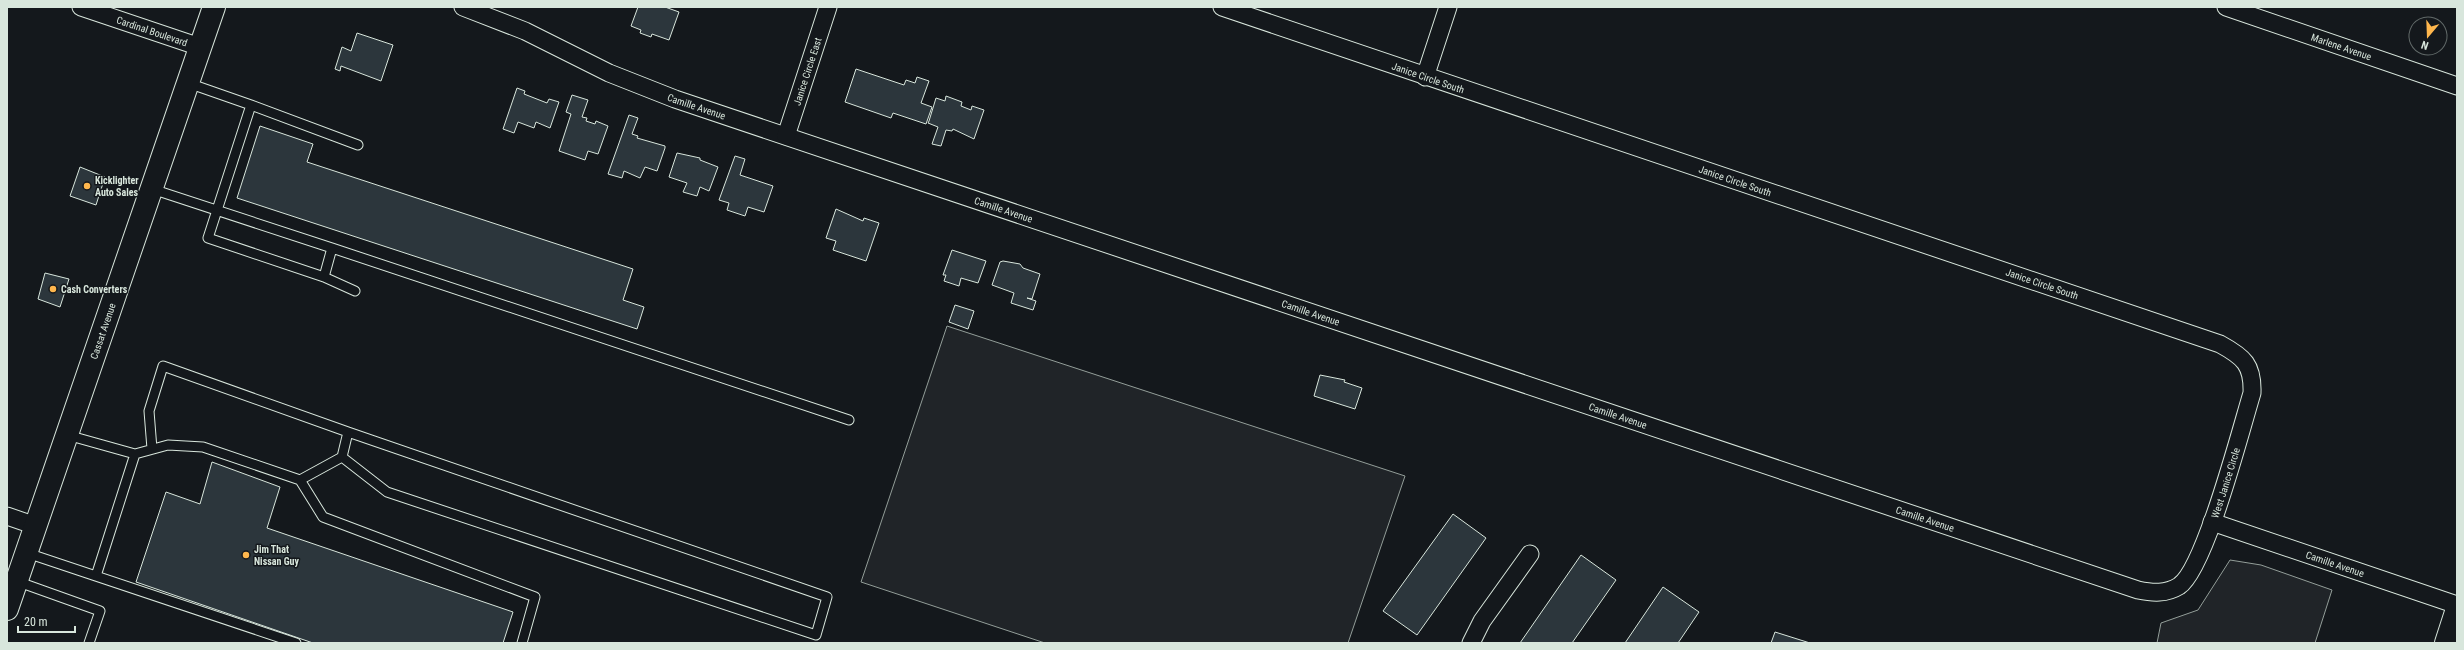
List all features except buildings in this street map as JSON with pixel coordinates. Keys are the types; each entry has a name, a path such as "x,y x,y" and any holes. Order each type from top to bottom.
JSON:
{"main road":[{"name":"Cassat Avenue","path":"7,609 214,7"},
{"path":"2446,643 2457,609"}],"street":[{"name":"Cardinal Boulevard","path":"81,7 200,47"},
{"name":"Camille Avenue","path":"463,7 525,31 609,73 675,99 2138,590 2153,594 2168,591"},
{"name":"Janice Circle East","path":"786,136 828,7"},
{"name":"Janice Circle South","path":"1222,7 1425,77 2220,344 2234,351 2245,361"},
{"path":"1425,77 1448,7"},
{"name":"Marlene Avenue","path":"2226,7 2457,86"},
{"name":"West Janice Circle","path":"2168,591 2180,585 2192,573 2212,522 2252,393 2252,375 2245,361"},
{"path":"7,516 36,526"},
{"name":"Camille Avenue","path":"2212,522 2457,605"},
{"path":"1471,643 1482,621 1530,554"}],"lane":[{"path":"188,83 358,145"},
{"path":"251,105 208,238 324,276 355,292"},
{"path":"152,189 849,420"},
{"path":"324,276 332,248"},
{"path":"152,450 149,411 163,366 348,432 827,597 816,635 387,492 342,457"},
{"path":"300,480 342,457 348,432"},
{"path":"67,435 136,454 168,445 203,447 300,480 324,517 535,597 522,643"},
{"path":"96,576 136,454"},
{"path":"27,553 296,643"},
{"path":"16,581 100,611 90,643"}],"shaded area":[{"path":"947,326 1405,476 1348,643 1045,643 861,582"},
{"path":"2230,560 2261,565 2332,590 2315,643 2157,643 2161,623 2198,610"}],"place":[{"name":"Kicklighter Auto Sales","path":"87,186"},
{"name":"Cash Converters","path":"53,289"},
{"name":"Jim That Nissan Guy","path":"246,555"}]}
